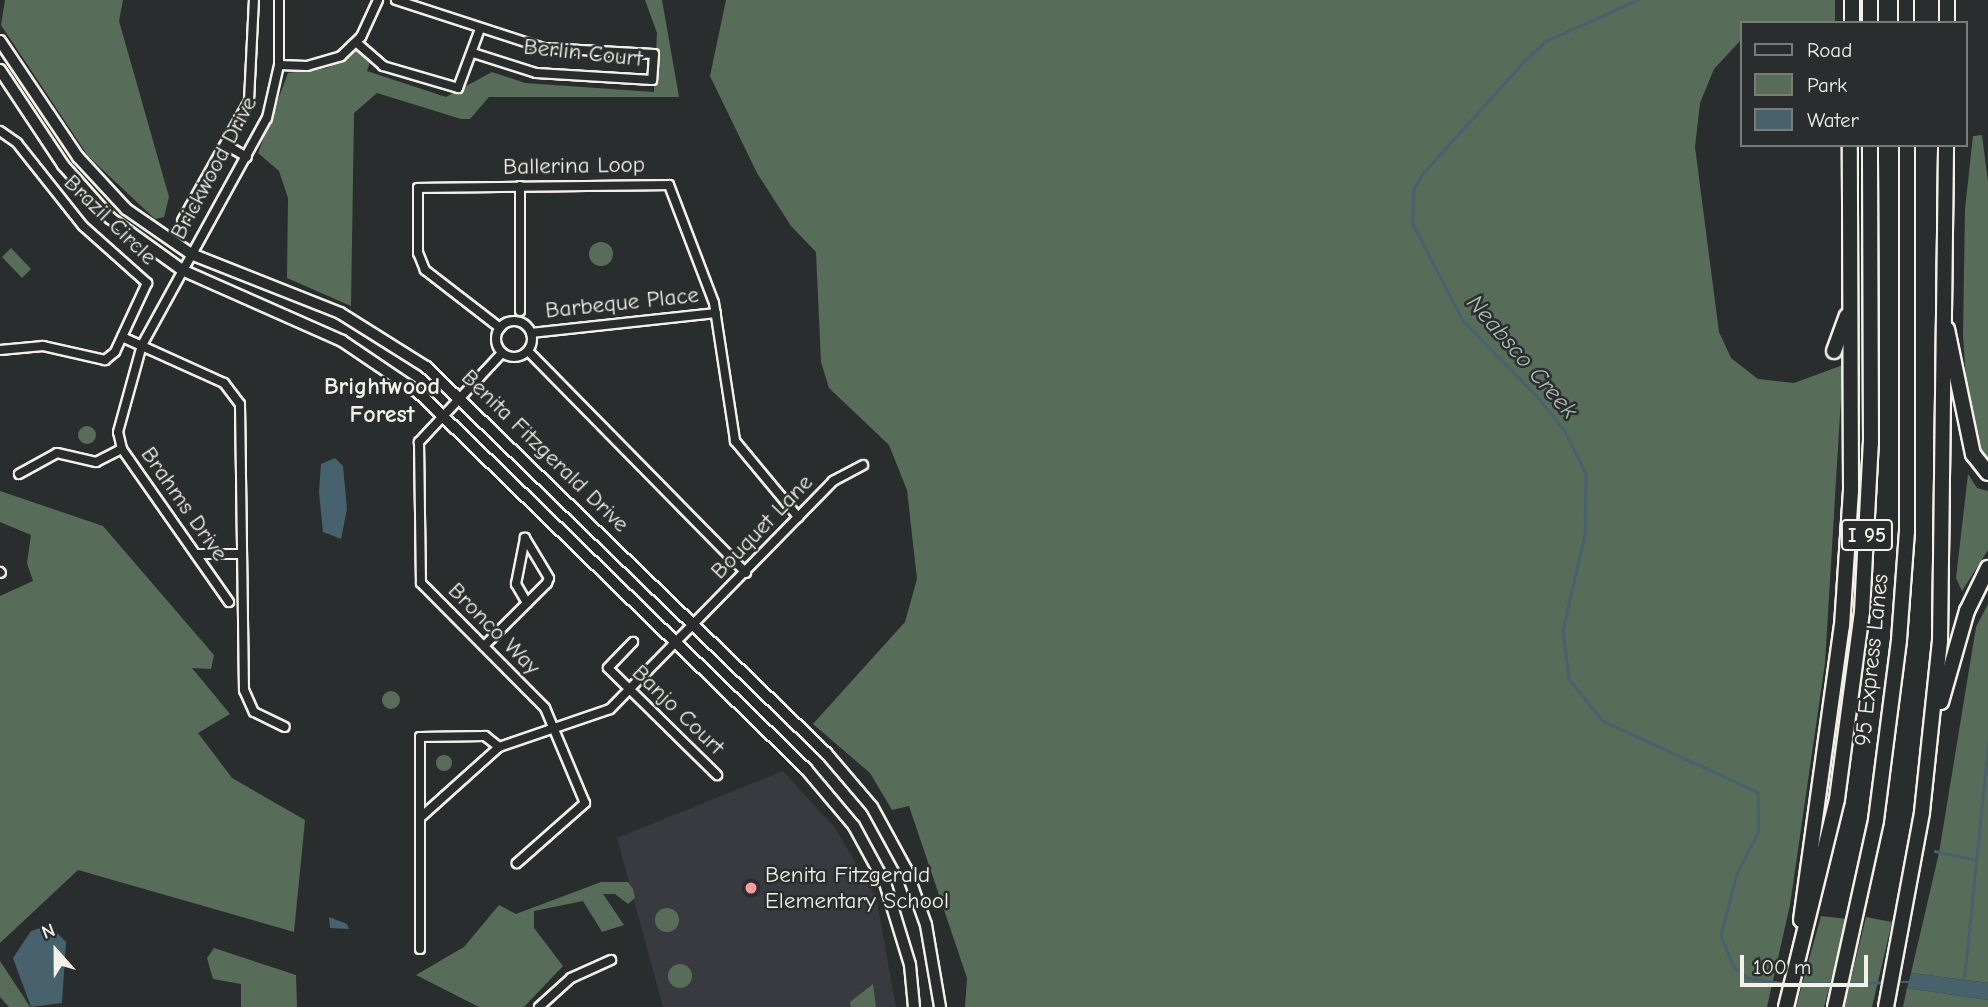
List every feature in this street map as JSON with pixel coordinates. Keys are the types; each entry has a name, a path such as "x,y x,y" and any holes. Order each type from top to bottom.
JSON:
{"highway":[{"path":"1852,0 1852,21"},
{"path":"1870,0 1870,21"},
{"path":"1906,0 1906,21"},
{"path":"1947,0 1947,21"},
{"path":"1806,921 1842,626 1853,440 1850,147"},
{"name":"I 95","path":"1786,1007 1841,775 1866,565 1870,147"},
{"name":"95 Express Lanes","path":"1835,1007 1856,919 1889,730 1906,546 1907,147"},
{"path":"1886,1007 1905,926 1932,730 1945,538 1943,320 1946,147"},
{"path":"1834,351 1845,328 1852,269"},
{"path":"1943,320 1973,454 1988,473"},
{"path":"1932,730 1967,611 1988,568"}],"main road":[{"name":"Benita Fitzgerald Drive","path":"0,41 91,173 148,227 191,254 362,325 460,397 842,770 878,817 922,913 940,1007"},
{"name":"Benita Fitzgerald Drive","path":"2,77 81,188 182,270 342,341 443,416 814,777 854,826 897,916 914,1007"}],"street":[{"path":"182,221 226,145 253,86 254,0"},
{"name":"Brickwood Drive","path":"182,270 267,118 279,65 279,0"},
{"path":"279,65 321,63 357,43 379,0"},
{"name":"Berlin Court","path":"396,0 544,48 654,54 652,80 536,73 473,53"},
{"path":"357,43 383,66 449,88 463,83 480,29"},
{"name":"Brazil Circle","path":"0,131 17,143 83,226 145,278 147,288 110,357 99,361 57,347 0,350"},
{"path":"226,145 247,157"},
{"name":"Ballerina Loop","path":"500,328 425,270 418,253 418,188 669,185 716,313 735,441 798,517"},
{"path":"520,186 520,311"},
{"name":"Brahms Drive","path":"182,270 142,345 119,426 122,449 229,602"},
{"name":"Barbeque Place","path":"531,332 716,313"},
{"path":"520,322 531,332 528,351 512,358 502,353 496,340 500,328 520,322"},
{"path":"122,337 224,383 240,404 246,699 261,718 285,727"},
{"path":"528,351 746,573"},
{"path":"460,397 502,353"},
{"name":"Bronco Way","path":"460,397 419,442 421,583 484,646 558,728 585,803 517,863"},
{"path":"19,474 57,453 96,462 122,449"},
{"name":"Bouquet Lane","path":"499,747 596,716 631,691 842,474 863,465"},
{"path":"484,646 527,603 550,574 525,538 516,584 527,603"},
{"path":"196,554 242,554"},
{"name":"Banjo Court","path":"633,642 608,668 717,775"},
{"path":"420,949 420,737 485,736 499,747 421,817"},
{"path":"540,1007 571,978 611,960"}],"shaded area":[{"name":"Benita Fitzgerald Elementary School","path":"783,771 835,828 876,897 896,1007 663,1007 617,838"}],"green space":[{"path":"5,0 123,0 119,21 169,197 164,217 155,219 88,156 1,25"},
{"path":"645,0 662,0 679,97 489,97 470,119 461,119 377,93 354,113 351,306 287,278 288,198 279,171 258,153 288,73 327,68 357,49 370,62 367,71 446,97 492,72 525,83 654,92 657,33"},
{"path":"726,0 1835,0 1835,21 1740,21 1740,41 1714,69 1700,103 1695,147 1719,332 1731,358 1758,379 1794,383 1843,365 1825,663 1790,905 1767,1007 965,1007 967,978 909,806 892,810 870,773 813,724 905,622 917,579 907,490 889,445 829,388 821,362 816,252 791,226 757,173 710,76"},
{"path":"1982,135 1988,182 1988,461 1977,442 1967,395 1963,335 1965,209 1973,136"},
{"path":"601,242 609,246 613,254 609,262 601,266 593,262 589,254 593,246"},
{"path":"11,248 31,269 22,278 2,257"},
{"path":"87,426 93,429 96,435 93,441 87,444 81,441 78,435 81,429"},
{"path":"1968,474 1977,488 1988,491 1988,550 1962,591 1956,578"},
{"path":"0,491 103,526 214,655 211,669 192,668 230,714 198,733 232,778 305,820 294,932 78,870 0,943 0,596 33,581 27,563 31,535 0,522"},
{"path":"1988,604 1988,983 1911,973 1939,853 1976,627"},
{"path":"387,691 395,691 400,700 398,707 387,709 382,704 382,696"},
{"path":"444,755 452,763 444,771 436,763"},
{"path":"601,882 628,882 633,889 635,898 628,904 615,894 603,894 624,925 602,932 583,901 534,911 534,928 563,966 524,1007 479,1007 416,975 464,947 499,905 516,914"},
{"path":"667,908 675,912 679,920 675,928 667,932 659,928 655,920 659,912"},
{"path":"1821,916 1847,919 1824,1007 1796,1007"},
{"path":"1866,917 1892,922 1872,1007 1844,1007"},
{"path":"214,948 296,975 297,1007 241,1007 241,984 213,979 207,958"},
{"path":"0,961 30,1007 9,1007 0,997"},
{"path":"680,964 688,968 692,976 688,984 680,988 672,984 668,976 672,968"},
{"path":"873,984 876,1007 851,1007 850,1002"},
{"path":"1907,988 1988,1000 1988,1007 1903,1007"}],"water":[{"path":"335,458 343,466 347,509 341,539 323,532 319,492 321,464"},
{"path":"329,917 347,924 349,929 330,928"},
{"path":"49,925 66,942 62,1003 31,1007 13,958 31,931"},
{"path":"1911,973 1988,983 1988,1000 1907,988"}],"waterway":[{"name":"Neabsco Creek","path":"1638,0 1545,42 1525,61 1423,174 1414,189 1413,224 1463,321 1536,395 1565,431 1586,474 1585,535 1563,630 1569,679 1603,721 1758,792 1759,831 1737,874 1721,936 1734,967 1748,978 1788,984"},
{"path":"1964,980 1988,743"},
{"path":"1935,851 1973,859"},
{"name":"Neabsco Creek","path":"1847,983 1886,982"},
{"name":"Neabsco Creek","path":"1896,982 1910,982"},
{"name":"Neabsco Creek","path":"1798,983 1837,983"}],"place":[{"name":"Benita Fitzgerald Elementary School","path":"751,888"}],"district":[{"name":"Brightwood Forest","path":"382,401"}]}
